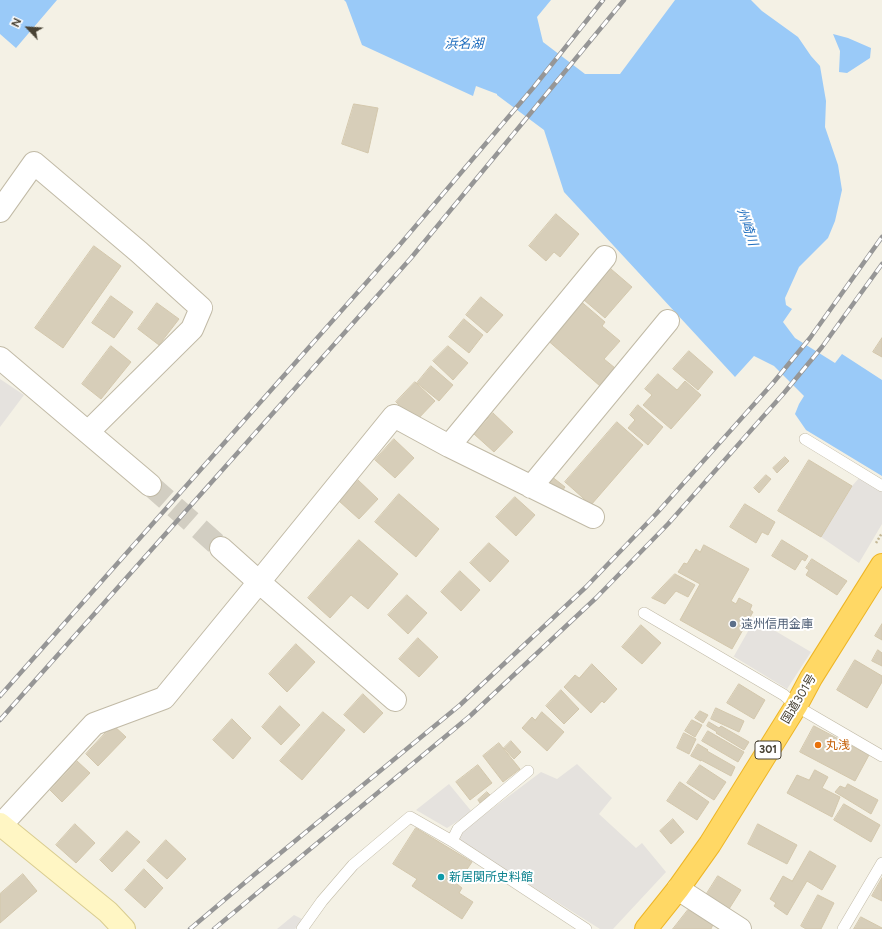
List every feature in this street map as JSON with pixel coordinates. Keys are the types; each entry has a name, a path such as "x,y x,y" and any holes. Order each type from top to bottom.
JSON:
{"highway":[{"name":"国道301号","path":"646,929 678,889 710,844 882,565"}],"street":[{"path":"0,210 34,163 139,252 202,308 192,329 88,432"},
{"path":"449,446 605,257"},
{"path":"531,487 668,321"},
{"path":"0,358 150,484"},
{"path":"124,929 108,912 0,824 94,724 164,698 394,416 449,446 593,517"},
{"path":"221,548 395,700"},
{"path":"678,889 740,929"}],"lane":[{"path":"805,439 882,486"},
{"path":"644,612 784,695 796,706 882,756"},
{"path":"452,841 458,829 528,771"},
{"path":"302,929 322,901 353,865 410,817 452,841 586,929"},
{"path":"843,929 882,863"}],"shaded area":[{"path":"0,379 24,395 0,427"},
{"path":"860,477 882,491 882,524 859,563 821,537 852,486"},
{"path":"755,619 811,652 787,689 733,656"},
{"path":"577,764 612,798 599,814 636,848 642,843 666,872 613,929 600,929 458,840 465,829 541,772 557,779"},
{"path":"449,784 472,812 447,828 416,810"},
{"path":"294,915 302,919 295,929 277,929"}],"water":[{"path":"0,0 57,0 16,48 0,34"},
{"path":"344,0 551,0 537,17 543,42 585,74 620,74 675,0 751,0 762,11 798,37 820,66 826,101 825,127 838,165 842,190 835,221 828,238 799,267 785,298 786,305 792,309 783,322 795,338 835,363 842,354 882,380 882,476 806,430 795,414 804,396 774,366 754,356 735,377 564,192 544,130 497,94 476,86 473,96 362,45"},
{"path":"833,34 848,38 871,48 870,58 847,73 839,72 840,51"}],"building":[{"path":"354,104 378,108 368,153 342,144"},
{"path":"556,214 579,234 560,257 554,252 546,261 529,246"},
{"path":"94,246 121,266 63,348 35,328"},
{"path":"611,269 632,287 605,318 584,300"},
{"path":"111,296 133,312 114,338 92,323"},
{"path":"481,297 503,315 487,333 466,315"},
{"path":"578,299 605,322 602,326 620,341 604,359 615,368 600,386 545,338"},
{"path":"157,303 179,319 159,345 138,329"},
{"path":"464,319 483,335 469,353 449,337"},
{"path":"882,338 882,357 873,352"},
{"path":"111,346 131,362 101,399 82,384"},
{"path":"448,346 468,363 453,380 433,361"},
{"path":"689,351 713,372 698,390 673,369"},
{"path":"431,366 453,385 439,401 417,383"},
{"path":"658,374 677,390 685,381 701,395 671,429 643,405 652,395 645,389"},
{"path":"415,382 435,401 416,421 396,402"},
{"path":"638,405 663,427 648,445 628,428 635,420 630,415"},
{"path":"493,413 513,432 494,452 474,434"},
{"path":"617,422 643,445 591,505 565,482"},
{"path":"394,439 414,458 395,478 375,460"},
{"path":"785,457 789,461 777,473 773,468"},
{"path":"809,460 852,486 821,537 778,511"},
{"path":"766,475 771,479 759,493 754,488"},
{"path":"551,476 565,487 560,494 546,482"},
{"path":"358,480 378,499 359,519 339,501"},
{"path":"399,494 439,529 416,557 375,522"},
{"path":"515,497 535,515 516,536 496,517"},
{"path":"745,504 775,522 768,535 762,532 756,543 730,527"},
{"path":"359,540 398,574 368,609 351,595 330,618 308,598"},
{"path":"782,540 808,556 805,561 802,559 795,570 772,556"},
{"path":"489,543 509,561 490,582 470,563"},
{"path":"704,545 749,569 731,601 736,604 739,598 752,605 750,610 753,612 732,649 680,620 700,584 678,572 684,563 687,564 696,549 700,552"},
{"path":"812,559 847,581 837,595 806,575 809,570 806,568"},
{"path":"460,571 480,590 461,611 441,592"},
{"path":"675,574 695,585 688,597 676,591 665,604 652,598"},
{"path":"407,595 427,613 408,634 388,615"},
{"path":"882,624 882,640 875,636"},
{"path":"641,625 661,643 642,664 622,647"},
{"path":"418,638 438,657 419,677 399,659"},
{"path":"296,644 315,662 287,692 269,674"},
{"path":"878,650 882,653 882,666 872,661"},
{"path":"855,660 882,676 882,682 867,708 837,690"},
{"path":"592,664 617,689 604,703 602,701 591,713 564,687 575,675 579,678"},
{"path":"739,684 765,700 754,719 727,703"},
{"path":"561,690 579,709 564,724 546,706"},
{"path":"363,694 383,713 364,733 344,715"},
{"path":"280,706 300,725 281,745 262,727"},
{"path":"716,708 744,721 739,732 711,719"},
{"path":"700,711 708,715 703,723 695,718"},
{"path":"323,712 345,730 302,780 280,761"},
{"path":"542,712 564,732 547,751 522,728 532,717 535,720"},
{"path":"232,719 251,738 233,759 213,740"},
{"path":"692,720 702,725 695,737 685,731"},
{"path":"709,722 719,728 721,726 749,742 744,750 707,726"},
{"path":"113,725 126,737 98,766 86,754"},
{"path":"814,726 869,755 855,781 800,752"},
{"path":"708,731 744,752 738,762 702,741"},
{"path":"684,733 696,739 689,754 677,748"},
{"path":"511,741 521,752 514,759 504,748"},
{"path":"499,743 520,769 503,782 483,756"},
{"path":"698,744 735,767 731,776 691,756"},
{"path":"77,761 90,773 62,802 50,790"},
{"path":"478,765 492,783 470,800 456,782"},
{"path":"700,765 726,782 714,800 687,783"},
{"path":"815,770 828,777 822,788 840,797 832,817 787,793 797,775 809,780"},
{"path":"680,782 709,802 697,820 667,801"},
{"path":"848,784 878,800 871,814 835,792 840,786 845,788"},
{"path":"487,792 490,795 480,803 478,800"},
{"path":"844,804 880,825 871,842 834,820"},
{"path":"673,819 684,832 671,844 660,831"},
{"path":"75,824 95,843 76,863 56,845"},
{"path":"758,824 797,845 787,864 748,844"},
{"path":"416,828 472,862 457,884 462,888 459,893 473,902 462,919 412,886 417,879 393,864"},
{"path":"127,831 140,842 112,872 100,860"},
{"path":"166,840 186,859 167,879 147,861"},
{"path":"810,851 836,866 822,890 807,881 787,915 774,906 776,903 770,899 783,876 792,881"},
{"path":"144,869 163,888 145,908 125,890"},
{"path":"23,874 37,891 0,923 0,894"},
{"path":"718,876 741,890 729,909 706,895"},
{"path":"882,878 882,901 872,896"},
{"path":"818,895 834,903 821,929 806,929 801,926"},
{"path":"688,910 714,922 711,929 673,929"},
{"path":"861,917 882,928 882,929 854,929"}],"tunnel":[{"path":"150,485 221,548"}],"railway":[{"path":"0,696 397,248 533,88 603,0"},
{"path":"0,720 411,258 624,0"},
{"path":"190,929 460,705 586,587 656,514 773,383 810,338 882,237"},
{"path":"214,929 470,716 596,598 668,524 784,393 822,347 882,264"}],"place":[{"name":"遠州信用金庫","path":"733,624"},
{"name":"丸浅","path":"818,745"},
{"name":"新居関所史料館","path":"441,877"}],"water label":[{"name":"浜名湖","path":"464,44"},
{"name":"州崎川","path":"747,227"}]}
